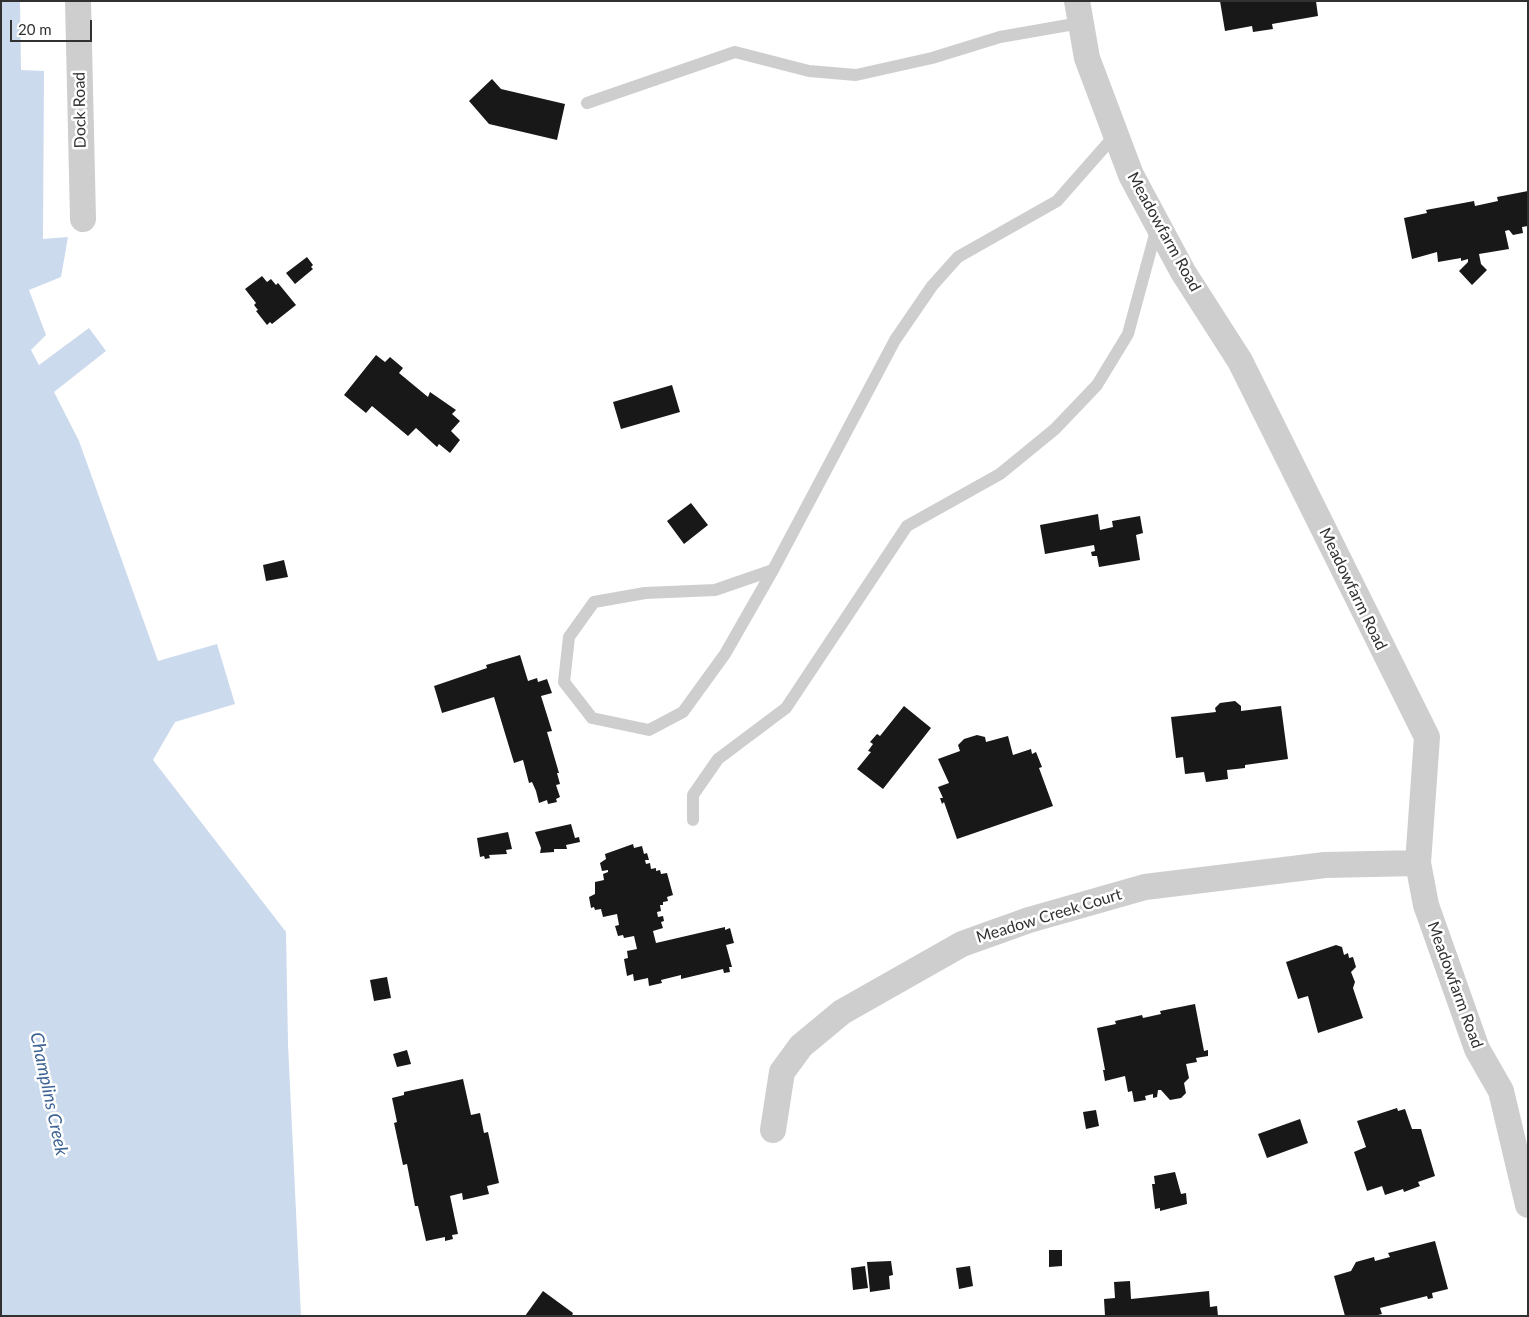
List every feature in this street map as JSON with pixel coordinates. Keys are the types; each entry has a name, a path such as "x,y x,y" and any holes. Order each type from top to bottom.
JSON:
{"street":[{"name":"Dock Road","path":"78,1 83,219"},
{"name":"Meadowfarm Road","path":"1078,12 1087,58 1131,175 1183,272 1240,361 1427,737 1418,863 1426,905 1477,1049 1501,1091 1528,1205"},
{"name":"Meadow Creek Court","path":"773,1130 782,1072 801,1046 842,1012 962,944 1029,920 1145,887 1325,865 1418,863"},
{"path":"1501,1091 1520,1108 1528,1112"}],"lane":[{"path":"587,103 735,52 809,71 856,75 932,58 1078,12"},
{"path":"773,570 715,590 645,593 594,602 569,637 564,682 592,718 648,730 683,712 724,654 773,570 895,340 932,286 958,257 1057,201 1116,134"},
{"path":"693,820 693,795 718,759 786,708 907,526 1000,474 1055,429 1097,385 1128,334 1158,225"}],"water":[{"name":"Champlins Creek","path":"1,1 20,1 21,70 44,71 43,239 68,237 61,277 29,290 46,335 31,350 39,365 89,328 106,351 54,392 79,441 158,661 217,644 235,704 175,722 153,760 286,932 288,1044 301,1316 1,1316"}],"building":[{"path":"1220,1 1316,1 1318,16 1272,24 1273,29 1253,32 1252,26 1225,31"},
{"path":"492,79 501,89 565,104 557,140 489,124 469,101"},
{"path":"1528,191 1528,226 1522,227 1523,233 1513,235 1509,230 1505,231 1509,249 1479,254 1481,264 1487,270 1472,285 1459,271 1468,262 1468,259 1461,261 1461,258 1438,262 1437,252 1412,259 1404,218 1427,213 1426,210 1474,201 1475,206 1498,201 1497,197"},
{"path":"307,257 313,265 311,267 313,269 295,284 286,273"},
{"path":"262,276 267,282 271,279 276,285 278,283 296,305 272,324 270,322 267,325 256,311 258,310 254,305 256,303 245,289"},
{"path":"376,355 385,362 390,357 403,368 399,373 428,397 430,392 456,410 452,414 460,421 451,431 460,440 450,453 439,444 437,447 416,428 408,436 372,406 366,413 344,395"},
{"path":"672,385 680,412 621,429 613,402"},
{"path":"691,503 708,525 684,544 667,521"},
{"path":"1098,514 1100,530 1113,527 1112,521 1140,516 1143,533 1136,535 1140,560 1099,567 1097,556 1092,556 1091,552 1095,551 1094,545 1045,554 1040,525"},
{"path":"284,560 288,577 266,581 263,565"},
{"path":"520,655 528,681 537,678 538,682 547,679 552,693 541,696 552,731 547,732 559,773 557,773 560,784 556,785 560,797 556,799 557,802 548,804 547,800 539,803 532,782 529,783 523,760 514,763 494,697 442,713 434,686 487,668 486,665"},
{"path":"1235,701 1241,706 1241,711 1281,706 1288,759 1245,765 1245,768 1227,770 1228,779 1206,782 1204,772 1185,774 1183,757 1176,758 1171,717 1216,712 1215,708 1220,703"},
{"path":"904,706 931,728 883,789 857,769 871,752 868,751 873,744 870,742 877,734 880,736"},
{"path":"977,735 985,737 986,742 1008,736 1013,755 1031,749 1032,754 1036,752 1042,767 1039,768 1053,806 957,839 944,802 942,804 940,798 943,798 938,787 949,783 938,759 960,751 958,745 964,739"},
{"path":"571,824 575,838 579,837 580,842 566,845 567,849 554,849 554,852 540,853 541,848 535,832"},
{"path":"508,832 512,849 506,850 507,854 489,855 490,858 485,859 484,856 480,857 477,838"},
{"path":"633,844 634,848 642,846 644,854 647,853 649,860 645,860 646,864 650,863 651,869 656,868 656,871 660,870 661,874 667,873 673,895 667,897 668,901 660,905 661,911 657,912 658,917 663,916 664,921 661,922 663,928 653,931 656,943 725,927 725,930 730,928 734,943 726,945 732,967 729,967 730,972 724,973 723,969 681,979 681,975 661,980 662,983 649,986 648,978 634,981 633,974 627,976 624,959 628,958 627,951 637,949 634,936 624,938 623,935 618,936 615,926 619,925 617,914 603,917 601,909 595,910 594,907 591,908 589,897 595,894 595,882 604,880 603,874 608,872 608,870 602,871 600,863 606,859 605,854"},
{"path":"1336,945 1342,947 1344,955 1348,953 1349,958 1353,957 1356,967 1351,972 1355,982 1353,988 1363,1018 1318,1033 1308,996 1298,999 1286,962"},
{"path":"387,977 391,998 374,1001 370,980"},
{"path":"1195,1004 1204,1051 1208,1050 1208,1056 1196,1058 1197,1062 1186,1064 1189,1078 1184,1083 1186,1093 1181,1098 1170,1100 1161,1090 1158,1090 1157,1097 1153,1098 1153,1094 1145,1096 1146,1100 1134,1102 1132,1091 1128,1092 1125,1076 1105,1081 1103,1070 1105,1070 1097,1028 1116,1024 1115,1021 1142,1015 1143,1018 1161,1014 1160,1011"},
{"path":"407,1050 411,1064 397,1067 393,1054"},
{"path":"463,1079 471,1115 480,1113 484,1133 488,1132 499,1183 487,1186 489,1194 463,1200 462,1193 450,1196 458,1234 452,1235 453,1239 445,1241 445,1237 426,1241 418,1206 415,1206 407,1164 403,1165 394,1123 397,1122 392,1098 404,1095 404,1092"},
{"path":"1397,1108 1398,1111 1405,1109 1412,1129 1421,1129 1435,1176 1418,1182 1420,1186 1404,1192 1403,1189 1385,1195 1382,1186 1367,1191 1354,1152 1366,1147 1357,1121"},
{"path":"1096,1110 1099,1126 1086,1129 1083,1112"},
{"path":"1300,1119 1308,1143 1267,1158 1258,1134"},
{"path":"1175,1172 1181,1194 1186,1193 1187,1204 1160,1211 1160,1208 1155,1209 1152,1184 1155,1184 1154,1176"},
{"path":"1435,1241 1448,1289 1432,1293 1433,1298 1428,1299 1427,1296 1380,1308 1382,1314 1374,1316 1345,1316 1334,1276 1351,1271 1356,1262 1374,1257 1375,1261 1390,1257 1388,1253"},
{"path":"1049,1250 1062,1250 1062,1266 1049,1267"},
{"path":"891,1261 893,1275 889,1276 890,1289 870,1292 867,1262"},
{"path":"865,1266 868,1288 853,1290 851,1268"},
{"path":"970,1266 973,1286 959,1289 956,1268"},
{"path":"1130,1281 1131,1299 1209,1291 1210,1307 1217,1306 1218,1316 1105,1316 1104,1299 1115,1298 1114,1282"},
{"path":"543,1291 573,1313 572,1316 525,1316"}]}
